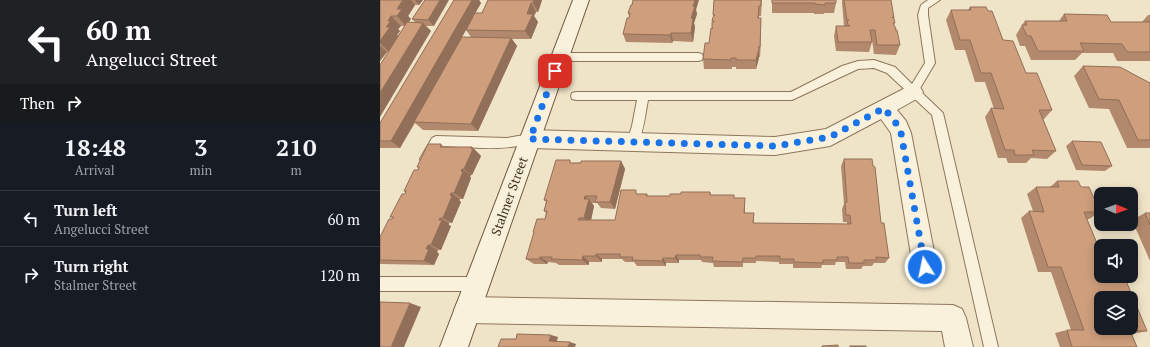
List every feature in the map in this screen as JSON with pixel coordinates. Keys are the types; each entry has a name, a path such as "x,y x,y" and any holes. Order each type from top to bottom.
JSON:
{"street":[{"name":"Stalmer Street","path":"454,347 581,0"},
{"path":"530,139 775,146 830,137 913,92"},
{"path":"884,108 899,127 901,133 925,267"},
{"path":"468,310 953,318 959,347"}],"lane":[{"path":"913,92 930,63 923,15 924,7 935,0"},
{"path":"560,57 698,57"},
{"path":"576,96 792,96 846,69 866,64 874,64 891,70 936,113 991,347"},
{"path":"633,142 638,126 643,96"},
{"path":"422,169 436,141 507,143 530,139"},
{"path":"380,284 477,284"}],"building":[{"path":"380,0 403,0 397,9 402,9 397,16 391,16 388,21 391,21 386,27 390,27 380,41"},
{"path":"425,0 440,0 428,20 412,19"},
{"path":"454,0 472,0 391,141 380,141 380,123"},
{"path":"488,0 534,0 533,3 531,3 527,14 533,14 525,31 466,30 475,13 482,13"},
{"path":"633,0 695,0 693,6 695,6 691,18 693,18 691,33 671,33 670,35 623,34 627,18 629,18 630,13 628,13"},
{"path":"714,0 761,0 758,18 761,18 760,47 758,47 759,49 756,60 736,60 736,58 731,58 731,60 703,59 705,43 709,43 711,28 713,28 712,22 714,21 712,21 715,15 713,15"},
{"path":"772,0 836,0 836,3 825,3 825,5 815,3 772,3"},
{"path":"844,0 891,0 894,18 892,17 895,23 893,23 896,29 895,30 897,30 900,45 877,45 875,30 870,30 872,42 838,42 836,26 850,26 848,25 847,21 849,20 847,20"},
{"path":"970,7 986,7 988,11 992,11 1003,40 1013,41 1026,73 1037,73 1052,110 1039,110 1056,151 1032,150 1034,155 1015,155 1014,150 1005,150 991,108 1004,109 991,73 981,73 970,40 960,40 951,10 971,10"},
{"path":"1064,14 1107,15 1111,22 1150,22 1150,52 1127,52 1122,44 1080,43 1084,51 1038,51 1031,36 1027,36 1022,25 1027,25 1025,21 1067,21"},
{"path":"407,22 423,23 380,93 380,65"},
{"path":"462,37 511,38 471,124 414,122"},
{"path":"1083,66 1120,67 1150,83 1150,140 1138,140 1119,100 1099,99"},
{"path":"1072,141 1101,142 1112,166 1082,165"},
{"path":"428,144 441,144 440,147 472,147 471,149 473,149 464,169 461,171 463,172 454,193 451,193 450,195 452,196 443,218 440,218 439,220 442,220 431,245 428,245 426,249 429,249 424,261 380,260 380,237 389,219 394,217 390,217 402,194 405,194 406,191 404,191 414,170 418,170 419,167 417,167"},
{"path":"844,159 872,159 873,166 875,167 881,223 884,223 889,258 876,257 876,260 864,260 864,263 849,263 848,257 837,257 837,260 823,260 823,263 794,262 794,259 780,259 780,256 756,256 756,258 743,258 742,262 712,261 713,257 700,257 700,255 676,255 675,258 663,258 662,261 632,260 633,257 620,257 620,254 596,254 596,256 583,256 582,260 551,259 552,257 526,259 537,219 545,219 547,211 544,211 547,200 544,200 556,160 570,160 570,163 581,163 581,161 621,161 610,202 595,202 597,196 585,196 584,199 589,199 584,218 579,218 578,220 615,220 621,190 636,190 636,194 647,194 646,196 670,196 670,194 681,194 681,192 710,192 710,195 734,195 734,198 745,198 744,213 754,213 753,223 851,224 850,215 846,215 845,202 847,202"},
{"path":"1057,181 1078,181 1081,187 1089,187 1094,198 1094,212 1084,212 1095,239 1094,283 1127,283 1130,291 1094,291 1094,335 1132,335 1137,347 1072,347 1067,330 1084,330 1061,267 1048,267 1029,211 1044,212 1036,187 1059,187"},
{"path":"1145,213 1150,213 1150,225"},
{"path":"380,302 410,303 391,347 380,347"},
{"path":"1138,309 1147,331 1138,331"},
{"path":"517,334 551,335 549,341 570,342 568,347 498,347 501,339 516,339"},
{"path":"838,345 838,347 822,347 822,346"},
{"path":"866,346 866,347 850,347"}],"route":[{"path":"555,71 530,139 775,146 830,137 884,108 899,127 901,133 925,267"}]}
